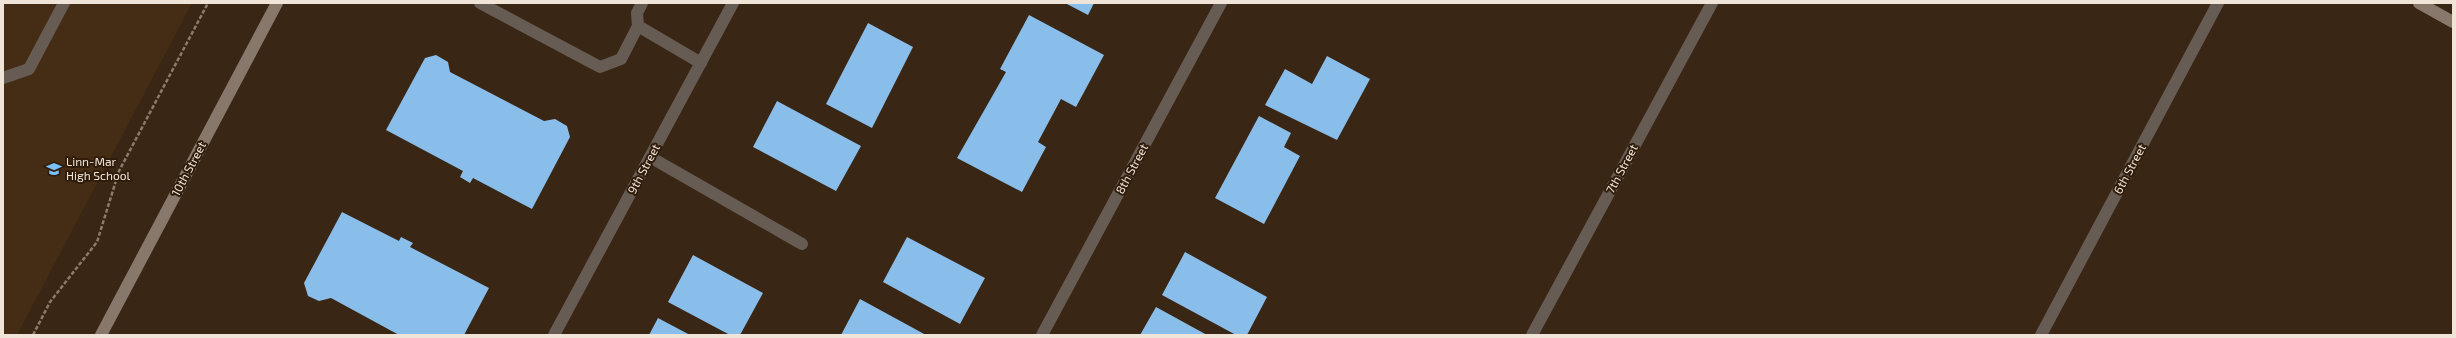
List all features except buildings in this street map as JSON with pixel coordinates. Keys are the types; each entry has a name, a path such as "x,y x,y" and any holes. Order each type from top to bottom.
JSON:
{"street":[{"path":"3,78 29,70 64,3"},
{"name":"10th Street","path":"101,335 277,3"},
{"path":"480,3 600,67 621,60 638,26 637,13 642,3"},
{"name":"9th Street","path":"554,335 733,3"},
{"name":"8th Street","path":"1042,335 1221,3"},
{"name":"7th Street","path":"1532,335 1712,3"},
{"name":"6th Street","path":"2041,335 2218,3"},
{"path":"2419,3 2453,22"},
{"path":"638,26 701,63"},
{"path":"650,157 802,244"}],"path":[{"path":"33,335 50,302 97,242 119,171 208,3"}],"shaded area":[{"name":"Linn-Mar High School","path":"3,3 192,3 17,335 3,335"}],"place":[{"name":"Linn-Mar High School","path":"54,169"}]}
